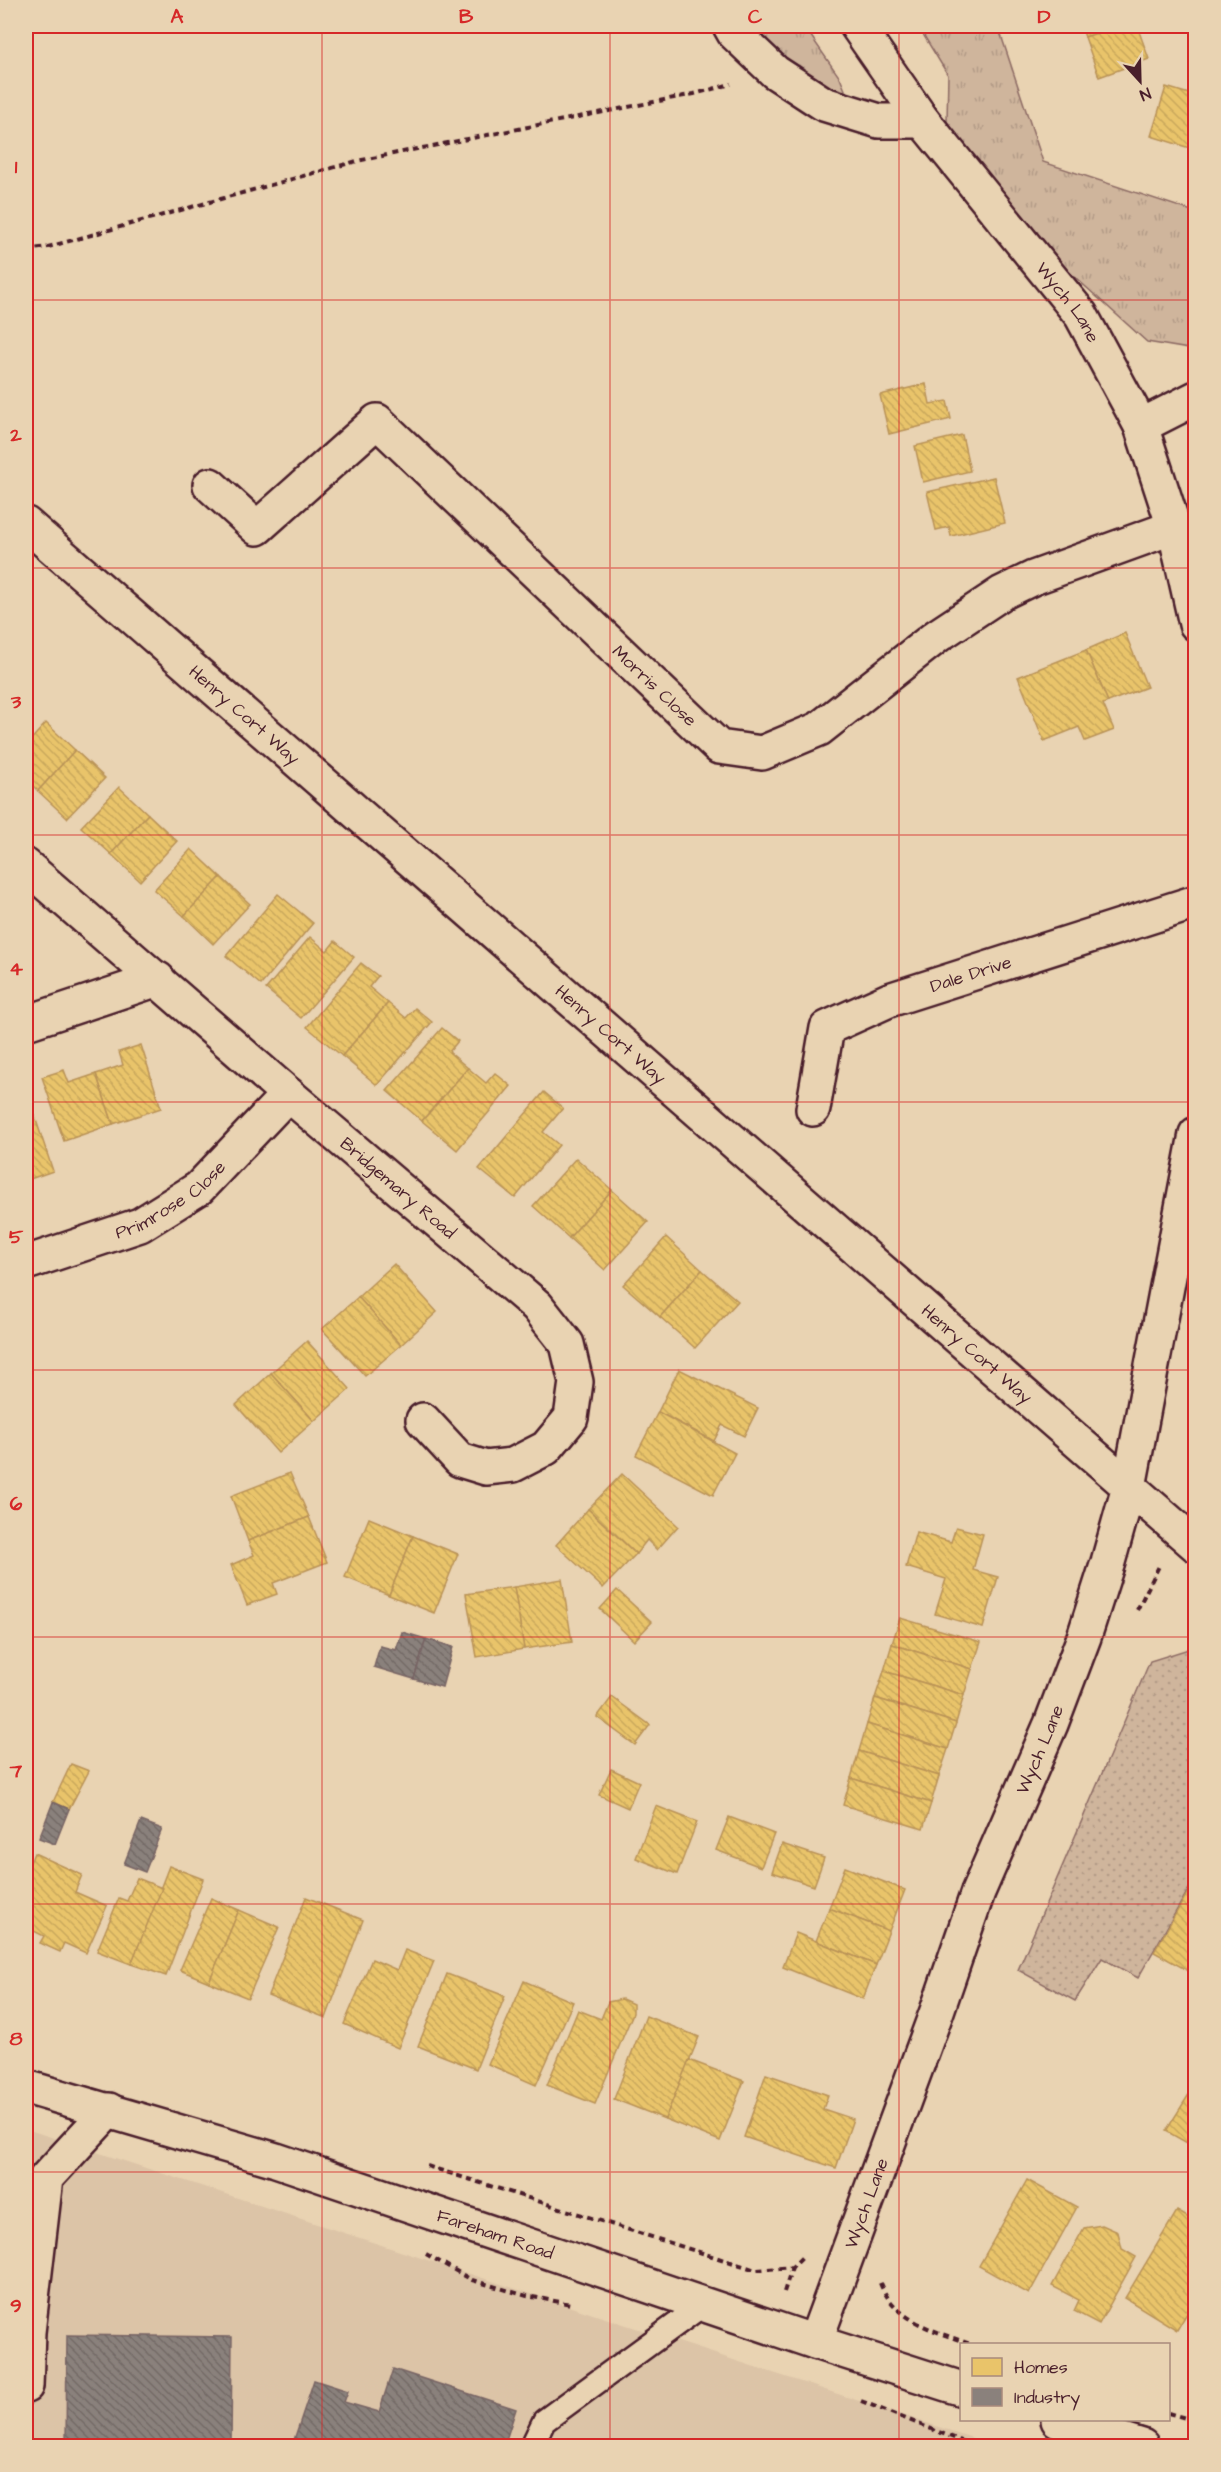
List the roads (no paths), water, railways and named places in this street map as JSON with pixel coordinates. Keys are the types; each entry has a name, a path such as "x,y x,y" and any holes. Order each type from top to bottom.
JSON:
{"street":[{"path":"730,26 734,33 775,72 824,104 879,121 923,121"},
{"name":"Wych Lane","path":"857,26 923,121 1081,315 1141,426 1174,527 1196,624"},
{"path":"1141,426 1196,398"},
{"name":"Morris Close","path":"210,485 257,528 377,421 718,747 762,753 819,729 937,636 1002,593 1034,578 1174,527"},
{"name":"Henry Cort Way","path":"26,524 1196,1545"},
{"name":"Bridgemary Road","path":"26,866 288,1094 537,1306 567,1344 576,1382 571,1418 546,1448 513,1465 486,1468 460,1460 423,1419"},
{"name":"Dale Drive","path":"813,1109 827,1028 889,1000 1196,902"},
{"path":"26,1023 158,979"},
{"name":"Primrose Close","path":"26,1263 140,1225 199,1188 288,1094"},
{"name":"Wych Lane","path":"815,2342 937,2012 978,1892 1051,1724 1084,1637 1129,1487 1196,1134"},
{"name":"Fareham Road","path":"26,2086 276,2160 815,2342 960,2388"},
{"path":"26,2386 27,2332 46,2178 109,2110"},
{"path":"1061,2421 1142,2446"}],"lane":[{"path":"532,2446 544,2421 704,2304"}]}
